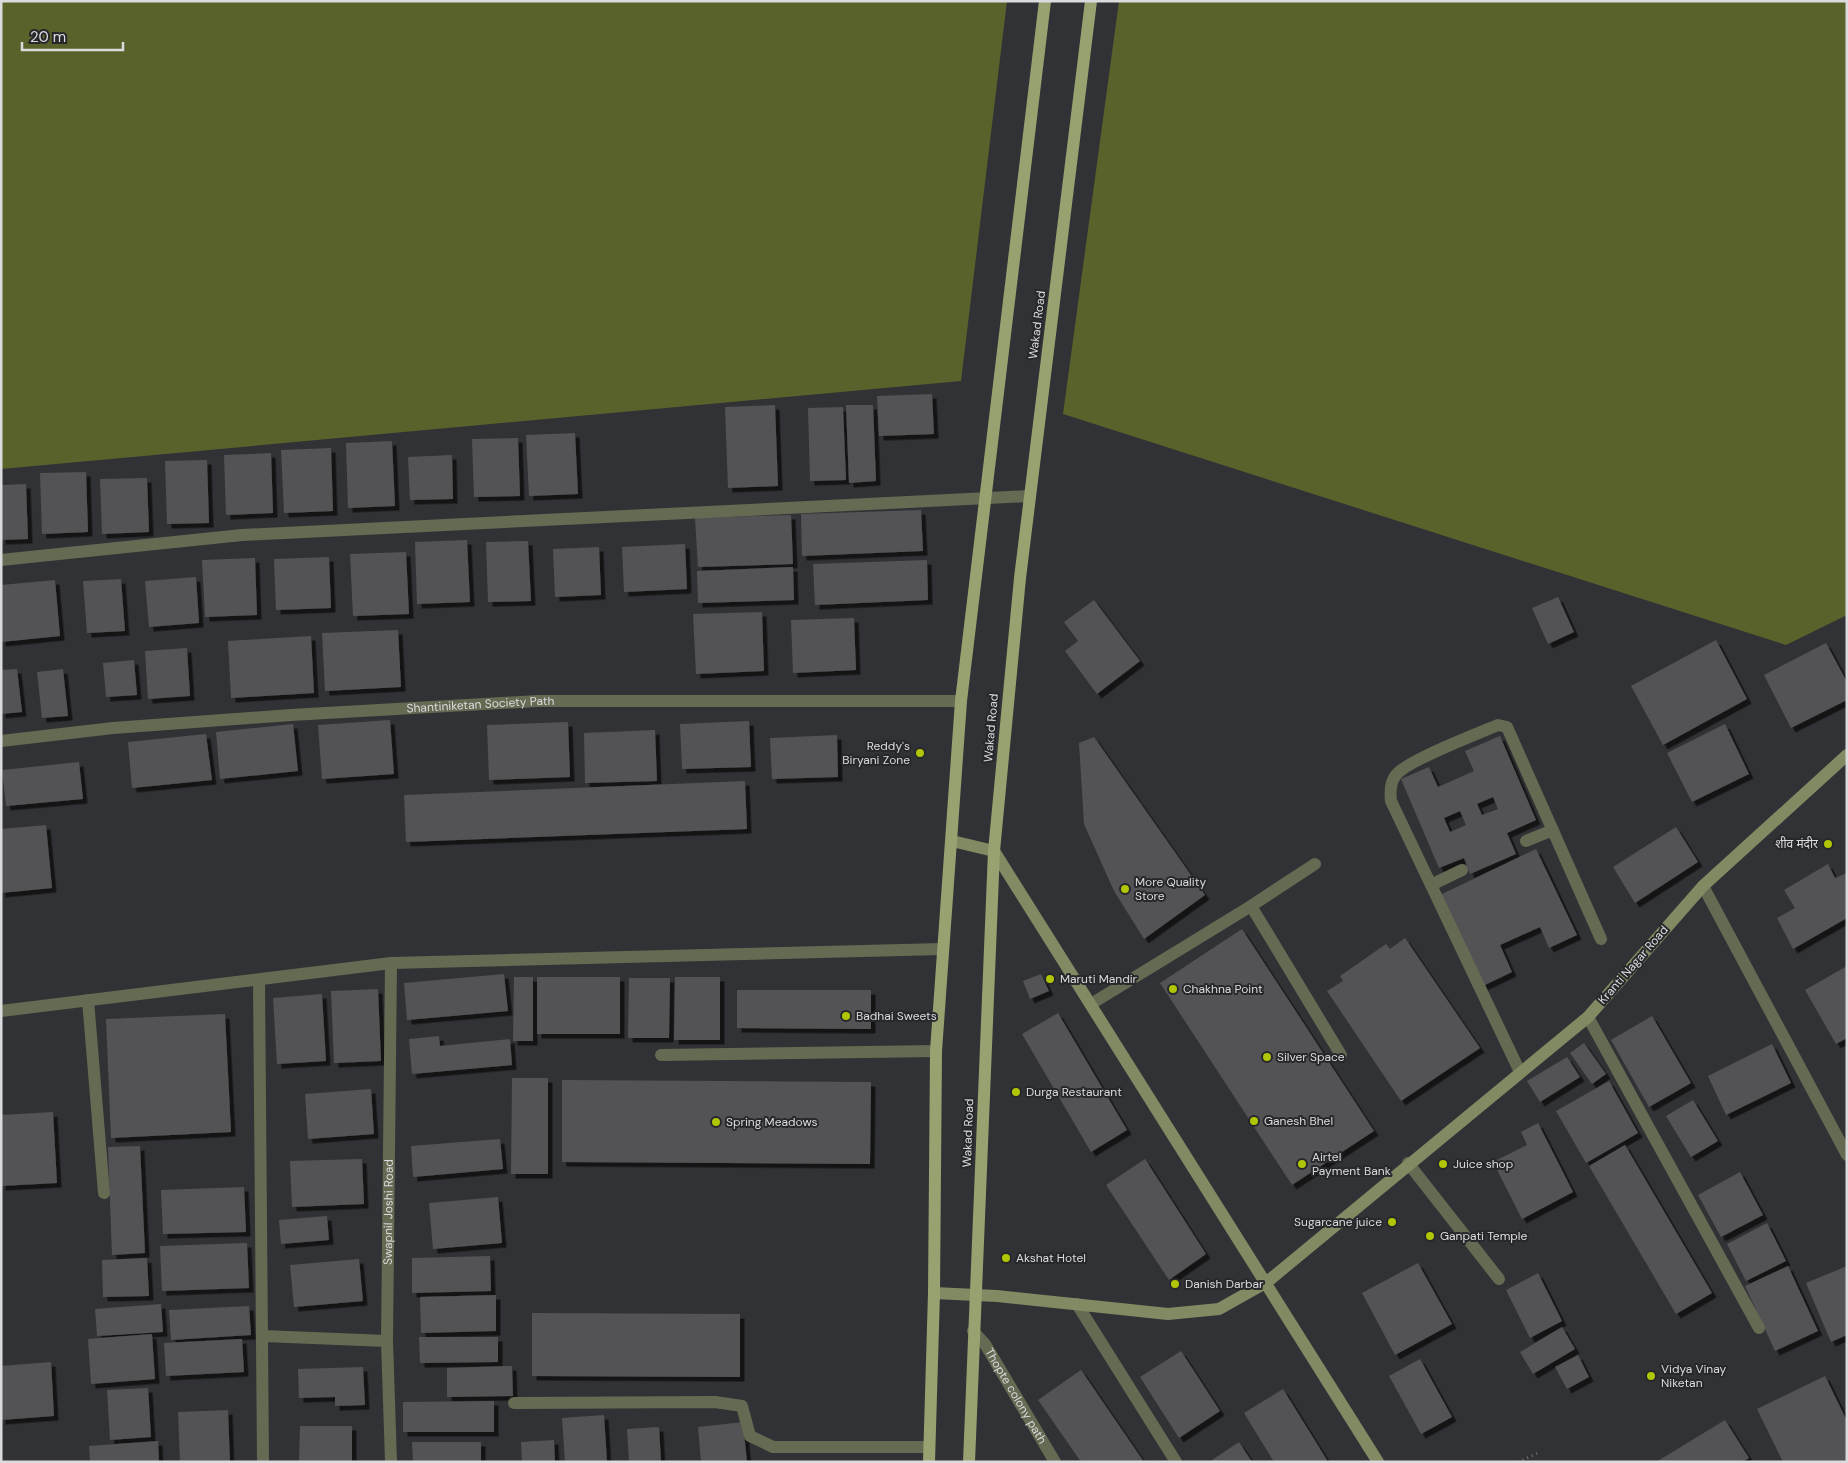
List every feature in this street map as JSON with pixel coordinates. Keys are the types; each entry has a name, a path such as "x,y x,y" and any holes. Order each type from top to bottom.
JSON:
{"main road":[{"path":"929,1462 934,1293 936,1051 961,701 1045,1"},
{"name":"Wakad Road","path":"969,1462 994,851 1030,496 1091,1"}],"street":[{"path":"1,560 242,535 1030,496"},
{"name":"Shantiniketan Society Path","path":"1,741 114,728 291,715 538,701 961,701"},
{"path":"1520,1072 1391,801 1390,788 1396,774 1423,758 1498,725 1508,727 1601,939"},
{"name":"Kranti Nagar Road","path":"934,1293 1077,1304 1168,1314 1219,1309 1267,1282 1588,1017 1702,886 1847,755"},
{"path":"1526,842 1553,830"},
{"path":"952,841 994,851 1267,1282 1378,1462"},
{"path":"1091,1004 1316,864"},
{"path":"1430,885 1462,870"},
{"path":"1702,886 1847,1155"},
{"path":"1251,906 1341,1055"},
{"path":"1,1011 260,981 391,963 942,949"},
{"name":"Swapnil Joshi Road","path":"391,963 387,1341 391,1462"},
{"path":"260,981 263,1462"},
{"path":"88,1000 104,1193"},
{"path":"1588,1017 1758,1328"},
{"path":"661,1055 936,1051"},
{"path":"1408,1164 1499,1279"},
{"path":"1077,1304 1176,1462"},
{"name":"Thopte colony path","path":"973,1331 985,1344 1055,1462"},
{"path":"262,1336 387,1341"},
{"path":"514,1402 715,1402 742,1406 750,1436 773,1447 929,1447"}],"path":[{"path":"1518,1462 1540,1452"}],"green space":[{"path":"1,1 1007,1 961,381 1,469"},
{"path":"1119,1 1847,1 1847,615 1786,645 1063,414"}],"building":[{"path":"932,394 934,434 879,436 877,396"},
{"path":"775,405 778,486 728,488 725,407"},
{"path":"846,405 873,405 876,481 849,483"},
{"path":"843,407 846,480 810,481 808,408"},
{"path":"575,433 578,494 529,496 526,435"},
{"path":"518,438 520,496 474,497 472,439"},
{"path":"392,441 395,506 348,508 346,443"},
{"path":"331,448 333,511 284,513 281,450"},
{"path":"271,453 273,513 226,515 224,455"},
{"path":"452,455 453,499 410,500 408,457"},
{"path":"207,460 209,523 167,524 165,461"},
{"path":"86,472 88,532 42,534 40,473"},
{"path":"147,478 149,532 102,534 100,479"},
{"path":"26,484 28,539 1,540 1,485"},
{"path":"921,510 923,551 802,556 801,514"},
{"path":"791,515 793,564 698,567 695,518"},
{"path":"467,540 470,602 417,604 415,542"},
{"path":"528,541 531,601 488,602 486,542"},
{"path":"685,544 687,589 624,592 622,547"},
{"path":"599,547 601,595 555,597 553,549"},
{"path":"406,552 409,614 353,616 350,554"},
{"path":"329,557 331,608 276,610 274,559"},
{"path":"255,558 257,615 205,617 202,560"},
{"path":"927,560 928,600 815,605 813,564"},
{"path":"793,567 794,600 698,603 697,571"},
{"path":"196,577 199,623 149,627 145,581"},
{"path":"121,579 125,631 87,633 83,581"},
{"path":"55,580 60,636 1,642 1,585"},
{"path":"1558,597 1574,632 1548,644 1532,608"},
{"path":"1094,600 1140,661 1097,694 1065,651 1078,641 1064,622"},
{"path":"762,612 764,671 696,674 693,614"},
{"path":"854,618 856,670 793,673 791,620"},
{"path":"398,630 401,687 325,691 322,633"},
{"path":"311,636 314,693 231,698 228,641"},
{"path":"1716,640 1747,699 1663,745 1631,686"},
{"path":"1826,643 1847,682 1847,700 1791,728 1764,675"},
{"path":"187,648 190,696 148,699 145,651"},
{"path":"134,660 137,695 106,697 103,663"},
{"path":"17,669 22,712 1,714 1,670"},
{"path":"63,669 68,716 42,718 37,672"},
{"path":"390,720 394,774 322,779 318,725"},
{"path":"749,721 751,767 682,769 680,724"},
{"path":"568,722 570,777 489,780 487,725"},
{"path":"293,724 298,771 220,779 216,732"},
{"path":"1725,724 1749,774 1692,802 1667,753"},
{"path":"655,730 657,781 585,783 584,733"},
{"path":"206,734 212,780 132,788 128,742"},
{"path":"837,735 838,777 772,779 770,738"},
{"path":"1500,736 1536,820 1507,833 1516,854 1470,874 1464,858 1439,868 1401,779 1429,767 1438,787 1474,771 1465,751","holes":["1493,797 1498,809 1482,815 1477,804","1460,811 1466,825 1450,832 1444,818"]},
{"path":"1094,737 1205,895 1144,939 1114,891 1084,824 1079,743"},
{"path":"79,762 83,799 6,806 2,770"},
{"path":"745,781 747,829 406,842 404,795"},
{"path":"46,825 52,888 1,893 1,829"},
{"path":"1676,827 1698,862 1635,903 1613,867"},
{"path":"1536,849 1577,935 1549,948 1540,927 1500,945 1512,972 1483,986 1440,895"},
{"path":"1828,864 1835,878 1847,873 1847,918 1793,949 1777,918 1795,908 1784,890"},
{"name":"Silver Space","path":"1242,929 1374,1131 1292,1185 1160,983"},
{"path":"1405,938 1480,1048 1401,1101 1327,991 1343,981 1340,976 1386,944 1390,949"},
{"path":"1847,966 1847,1038 1836,1044 1805,990"},
{"path":"504,974 508,1011 407,1020 404,983"},
{"path":"1041,974 1049,991 1030,999 1023,981"},
{"path":"514,977 533,977 533,1041 513,1041"},
{"path":"537,977 620,977 620,1034 537,1034"},
{"path":"675,977 720,977 720,1040 674,1040"},
{"path":"629,978 670,978 669,1038 628,1038"},
{"path":"378,989 381,1061 334,1063 331,991"},
{"path":"737,990 871,990 871,1029 737,1028"},
{"path":"322,994 326,1061 277,1064 273,998"},
{"path":"1058,1013 1127,1130 1091,1152 1022,1034"},
{"path":"225,1014 231,1132 111,1138 106,1019"},
{"path":"1652,1016 1691,1083 1649,1107 1611,1040"},
{"path":"439,1036 440,1046 510,1039 512,1065 412,1074 409,1039"},
{"path":"1584,1043 1606,1074 1592,1084 1570,1053"},
{"path":"1772,1044 1791,1083 1726,1115 1708,1076"},
{"path":"1567,1057 1580,1077 1540,1102 1527,1081"},
{"path":"512,1078 548,1078 548,1174 511,1174"},
{"name":"Spring Meadows","path":"562,1080 871,1082 870,1164 562,1162"},
{"path":"1609,1081 1638,1133 1586,1163 1556,1111"},
{"path":"371,1089 374,1134 308,1139 305,1094"},
{"path":"1693,1100 1718,1141 1691,1157 1666,1116"},
{"path":"53,1112 57,1183 1,1186 1,1115"},
{"path":"1538,1123 1573,1192 1522,1219 1493,1162 1527,1145 1521,1132"},
{"path":"500,1139 503,1169 413,1177 411,1146"},
{"path":"1625,1145 1712,1293 1676,1314 1589,1166"},
{"path":"140,1146 145,1253 112,1255 108,1147"},
{"path":"362,1159 364,1204 292,1207 290,1161"},
{"path":"1145,1159 1206,1254 1169,1280 1106,1185"},
{"path":"1740,1172 1763,1215 1721,1237 1698,1195"},
{"path":"244,1187 246,1232 163,1234 161,1190"},
{"path":"498,1197 502,1243 433,1249 429,1203"},
{"path":"327,1216 329,1240 281,1244 279,1220"},
{"path":"1767,1223 1786,1261 1746,1281 1727,1244"},
{"path":"247,1243 249,1288 162,1291 160,1246"},
{"path":"490,1256 491,1291 412,1293 412,1258"},
{"path":"147,1258 149,1296 103,1297 102,1260"},
{"path":"359,1259 363,1301 294,1307 290,1265"},
{"path":"1418,1263 1452,1324 1395,1355 1362,1293"},
{"path":"1788,1266 1818,1331 1775,1351 1745,1286"},
{"path":"1847,1266 1847,1335 1831,1342 1806,1283"},
{"path":"1538,1273 1562,1321 1530,1338 1506,1290"},
{"path":"496,1295 496,1331 421,1333 420,1297"},
{"path":"161,1304 163,1332 97,1336 95,1309"},
{"path":"249,1306 251,1335 171,1340 169,1310"},
{"path":"532,1313 740,1314 740,1377 532,1376"},
{"path":"1562,1327 1575,1349 1533,1374 1520,1352"},
{"path":"152,1334 155,1379 91,1384 88,1339"},
{"path":"419,1337 498,1337 498,1362 420,1363"},
{"path":"242,1339 244,1372 166,1376 164,1343"},
{"path":"1181,1351 1220,1411 1179,1438 1140,1377"},
{"path":"1578,1355 1589,1377 1567,1389 1555,1367"},
{"path":"1420,1359 1452,1417 1421,1434 1389,1376"},
{"path":"51,1362 54,1416 1,1420 1,1366"},
{"path":"512,1366 513,1396 447,1397 447,1368"},
{"path":"363,1367 365,1405 335,1406 335,1397 299,1398 298,1369"},
{"path":"1081,1370 1144,1462 1081,1462 1038,1400"},
{"path":"1825,1376 1847,1421 1847,1462 1783,1462 1757,1409"},
{"path":"148,1388 151,1437 110,1440 107,1390"},
{"path":"1283,1389 1327,1460 1324,1462 1274,1462 1244,1413"},
{"path":"494,1401 494,1432 403,1432 403,1402"},
{"path":"228,1410 230,1462 180,1462 178,1412"},
{"path":"604,1415 607,1462 565,1462 562,1418"},
{"path":"1725,1420 1749,1458 1742,1462 1656,1462"},
{"path":"743,1422 747,1462 701,1462 698,1427"},
{"path":"300,1426 352,1426 352,1462 299,1462"},
{"path":"659,1427 661,1462 629,1462 627,1429"},
{"path":"554,1440 555,1462 522,1462 521,1442"},
{"path":"158,1441 159,1462 90,1462 89,1446"},
{"path":"412,1442 481,1442 481,1462 413,1462"},
{"path":"1239,1442 1252,1462 1209,1462"}],"place":[{"name":"Reddy's Biryani Zone","path":"920,753"},
{"name":"शीव मंदीर","path":"1828,844"},
{"name":"More Quality Store","path":"1125,889"},
{"name":"Maruti Mandir","path":"1050,979"},
{"name":"Chakhna Point","path":"1173,989"},
{"name":"Badhai Sweets","path":"846,1016"},
{"name":"Silver Space","path":"1267,1057"},
{"name":"Durga Restaurant","path":"1016,1092"},
{"name":"Ganesh Bhel","path":"1254,1121"},
{"name":"Spring Meadows","path":"716,1122"},
{"name":"Airtel Payment Bank","path":"1302,1164"},
{"name":"Juice shop","path":"1443,1164"},
{"name":"Sugarcane juice","path":"1392,1222"},
{"name":"Ganpati Temple","path":"1430,1236"},
{"name":"Akshat Hotel","path":"1006,1258"},
{"name":"Danish Darbar","path":"1175,1284"},
{"name":"Vidya Vinay Niketan","path":"1651,1376"}]}
